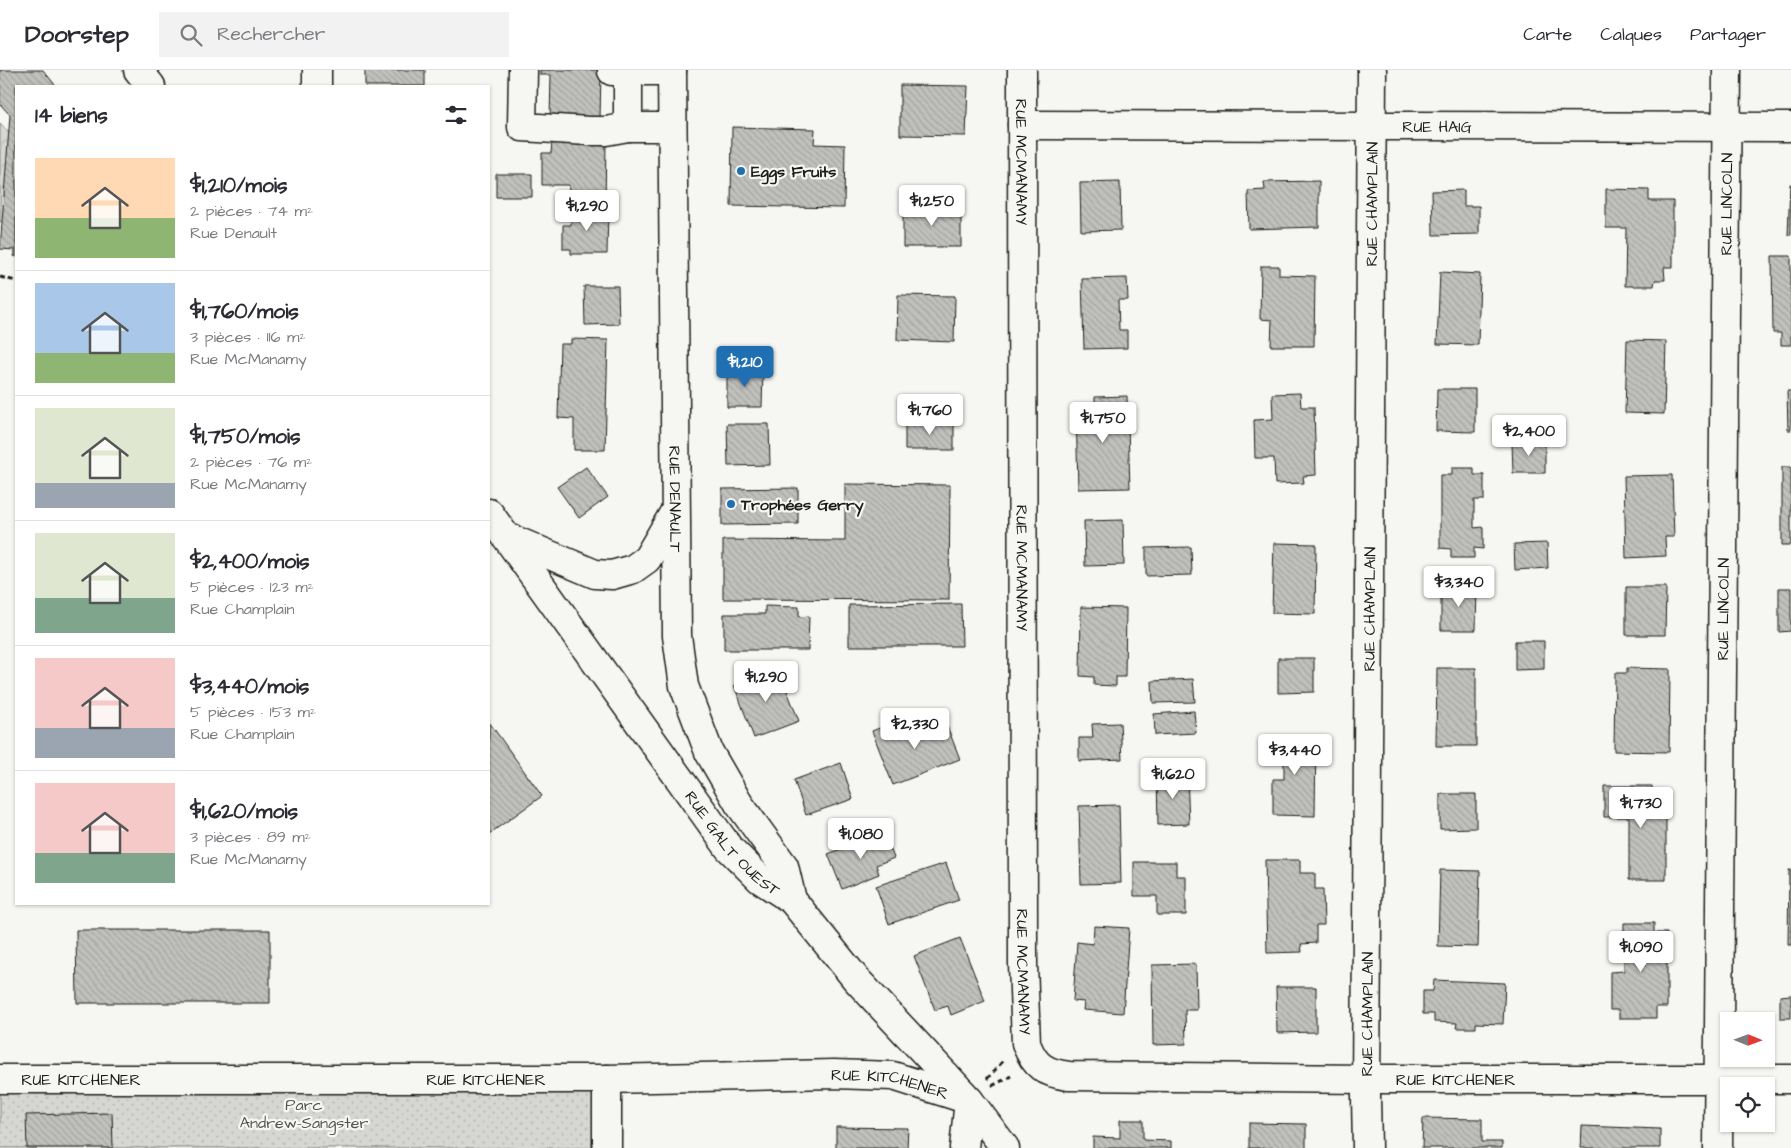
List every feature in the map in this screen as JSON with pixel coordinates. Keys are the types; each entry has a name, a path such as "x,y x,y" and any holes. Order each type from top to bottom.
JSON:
{"street":[{"path":"138,70 150,85"},
{"path":"317,70 317,85"},
{"path":"522,70 522,127 589,131 606,131 628,127 672,127"},
{"path":"628,127 623,70 672,71"},
{"name":"RUE MCMANAMY","path":"1022,70 1023,964 1025,1034 1029,1052 1035,1062"},
{"name":"RUE CHAMPLAIN","path":"1367,1148 1372,70"},
{"name":"RUE LINCOLN","path":"1718,1148 1727,70"},
{"name":"RUE DENAULT","path":"672,71 677,636 684,686 709,752 739,804 784,866 792,900"},
{"name":"RUE HAIG","path":"1022,125 1791,127"},
{"path":"507,537 595,574 612,575 633,570 647,559 675,511"},
{"name":"RUE GALT OUEST","path":"490,514 729,848 760,879 792,900 856,979 969,1100 1005,1148"},
{"name":"RUE KITCHENER","path":"1035,1062 1040,1067 1055,1074 1069,1076 1367,1079 1791,1078"},
{"name":"RUE KITCHENER","path":"0,1079 607,1079 834,1074 893,1076 969,1100"},
{"path":"607,1079 607,1148"},
{"path":"964,1148 969,1100"}],"path":[{"path":"0,277 15,281"},
{"path":"969,1100 1025,1034"},
{"path":"969,1100 1035,1062"}],"green space":[{"path":"0,123 10,134 4,221 0,222"},
{"name":"Parc Andrew-Sangster","path":"0,1079 607,1079 607,1148 0,1148"}],"building":[{"path":"0,70 43,70 55,85 15,85 15,256 14,250 0,249 10,115 0,104"},
{"path":"365,70 425,70 425,85 365,85"},
{"path":"540,70 601,70 600,119 550,118 551,75 540,75"},
{"path":"900,85 968,86 966,136 900,135"},
{"path":"732,127 815,129 814,144 845,145 844,208 731,206"},
{"path":"552,142 606,143 605,205 568,204 569,185 542,185 542,153 551,153"},
{"path":"496,174 532,174 532,197 496,197"},
{"path":"1319,181 1319,227 1249,229 1248,191 1265,190 1264,182"},
{"path":"1120,182 1121,230 1081,231 1080,183"},
{"path":"1790,184 1791,235 1788,235"},
{"path":"1606,189 1649,190 1649,201 1673,201 1673,267 1664,267 1665,280 1655,280 1654,286 1625,286 1626,228 1606,228"},
{"path":"1464,190 1464,206 1479,206 1479,234 1433,235 1432,191"},
{"path":"961,206 961,247 903,247 903,207"},
{"path":"571,209 608,210 607,254 571,254 571,249 563,249 563,225 571,225"},
{"path":"1772,256 1791,256 1791,345 1781,345 1781,333 1773,333"},
{"path":"1261,266 1279,266 1279,275 1315,276 1314,346 1271,346 1272,320 1260,319"},
{"path":"1440,272 1480,274 1478,345 1437,344"},
{"path":"1127,278 1128,300 1118,300 1119,330 1127,330 1127,348 1084,349 1082,279"},
{"path":"584,286 618,286 619,324 585,325"},
{"path":"898,295 955,296 954,342 897,340"},
{"path":"571,339 608,340 605,450 574,450 574,419 558,418 560,344 571,344"},
{"path":"1627,340 1666,341 1664,414 1625,413"},
{"path":"727,370 763,370 762,407 727,407"},
{"path":"1437,389 1475,389 1475,432 1436,431"},
{"path":"1787,391 1791,391 1791,430 1788,430"},
{"path":"1300,393 1301,407 1314,407 1316,475 1303,476 1304,483 1275,484 1274,458 1255,458 1254,420 1273,419 1272,394"},
{"path":"1127,396 1130,488 1078,489 1076,408 1095,407 1095,397"},
{"path":"905,422 954,422 954,450 905,450"},
{"path":"727,424 769,424 770,465 728,466"},
{"path":"1512,442 1545,442 1545,473 1513,473"},
{"path":"586,467 608,497 579,518 557,487"},
{"path":"1782,467 1791,467 1791,545 1782,545"},
{"path":"1452,468 1474,468 1474,475 1484,475 1484,500 1474,500 1474,528 1483,527 1483,549 1474,548 1474,558 1451,558 1451,549 1440,548 1440,475 1452,475"},
{"path":"1672,475 1674,537 1665,537 1666,556 1626,558 1624,476"},
{"path":"845,484 950,485 949,600 723,599 723,540 845,541"},
{"path":"798,488 798,524 722,525 722,489"},
{"path":"1123,520 1124,565 1085,566 1084,521"},
{"path":"1274,543 1316,544 1315,614 1272,613"},
{"path":"1547,543 1548,568 1515,570 1514,544"},
{"path":"1191,547 1192,575 1146,576 1146,548"},
{"path":"1441,587 1477,587 1476,630 1441,630"},
{"path":"1626,587 1666,587 1665,635 1626,635"},
{"path":"1779,588 1791,588 1791,631 1779,632"},
{"path":"961,604 962,646 849,646 849,605"},
{"path":"765,606 799,607 799,617 809,616 808,650 724,650 724,614 765,614"},
{"path":"1081,607 1126,608 1125,677 1116,677 1116,686 1094,685 1094,677 1080,676"},
{"path":"1515,641 1544,641 1544,669 1515,670"},
{"path":"1278,658 1314,658 1314,692 1278,693"},
{"path":"778,668 799,721 754,738 734,685"},
{"path":"1437,668 1476,668 1476,746 1436,746"},
{"path":"1627,668 1670,669 1669,752 1614,751 1615,673 1627,673"},
{"path":"1193,679 1195,702 1153,703 1152,681"},
{"path":"1194,711 1196,733 1155,735 1154,714"},
{"path":"900,720 906,736 945,721 960,759 893,785 872,731"},
{"path":"490,723 542,796 490,833"},
{"path":"1120,723 1122,759 1079,761 1079,738 1093,738 1092,724"},
{"path":"1274,736 1316,736 1315,816 1273,815 1273,779 1284,779 1284,761 1274,761"},
{"path":"841,763 853,799 806,815 794,780"},
{"path":"1187,774 1189,824 1158,825 1157,775"},
{"path":"1604,786 1652,786 1652,805 1666,805 1666,880 1629,880 1629,817 1604,817"},
{"path":"1440,794 1476,794 1476,828 1440,829"},
{"path":"1119,805 1121,883 1081,884 1079,806"},
{"path":"884,832 894,858 876,865 879,874 842,889 828,854"},
{"path":"1265,860 1300,860 1300,873 1315,873 1315,889 1323,889 1324,925 1316,925 1316,943 1301,944 1302,952 1267,953"},
{"path":"1134,862 1176,862 1176,876 1186,876 1186,915 1157,915 1157,896 1134,896"},
{"path":"946,863 959,900 889,924 876,886"},
{"path":"1440,870 1480,871 1478,947 1438,946"},
{"path":"1789,870 1791,870 1791,945 1788,945"},
{"path":"1624,923 1654,923 1654,933 1667,933 1667,1007 1656,1007 1656,1018 1619,1018 1619,1010 1610,1010 1610,972 1624,971"},
{"path":"1094,926 1129,928 1123,1013 1083,1010 1084,1002 1073,1001 1077,942 1093,944"},
{"path":"76,930 270,930 270,1003 77,1003"},
{"path":"960,938 985,1001 951,1015 948,1006 935,1010 914,956"},
{"path":"1196,964 1197,1010 1185,1010 1186,1044 1153,1045 1152,965"},
{"path":"1434,980 1505,983 1503,1024 1476,1023 1476,1028 1456,1028 1457,1023 1434,1022 1434,1014 1423,1014 1423,991 1433,991"},
{"path":"1276,987 1316,987 1316,1032 1277,1033"},
{"path":"1791,995 1791,1018 1780,1018 1780,996"},
{"path":"112,1113 113,1148 27,1148 26,1115"},
{"path":"1423,1118 1482,1119 1482,1142 1502,1142 1502,1148 1422,1148"},
{"path":"1120,1120 1143,1120 1143,1140 1171,1141 1171,1148 1093,1148 1093,1137 1120,1138"},
{"path":"1249,1123 1306,1124 1306,1148 1249,1148"},
{"path":"1582,1126 1660,1129 1660,1148 1581,1148"},
{"path":"836,1127 908,1128 907,1148 836,1148"}],"place":[{"name":"Eggs Fruits","path":"741,171"},
{"name":"Trophées Gerry","path":"731,504"}]}
